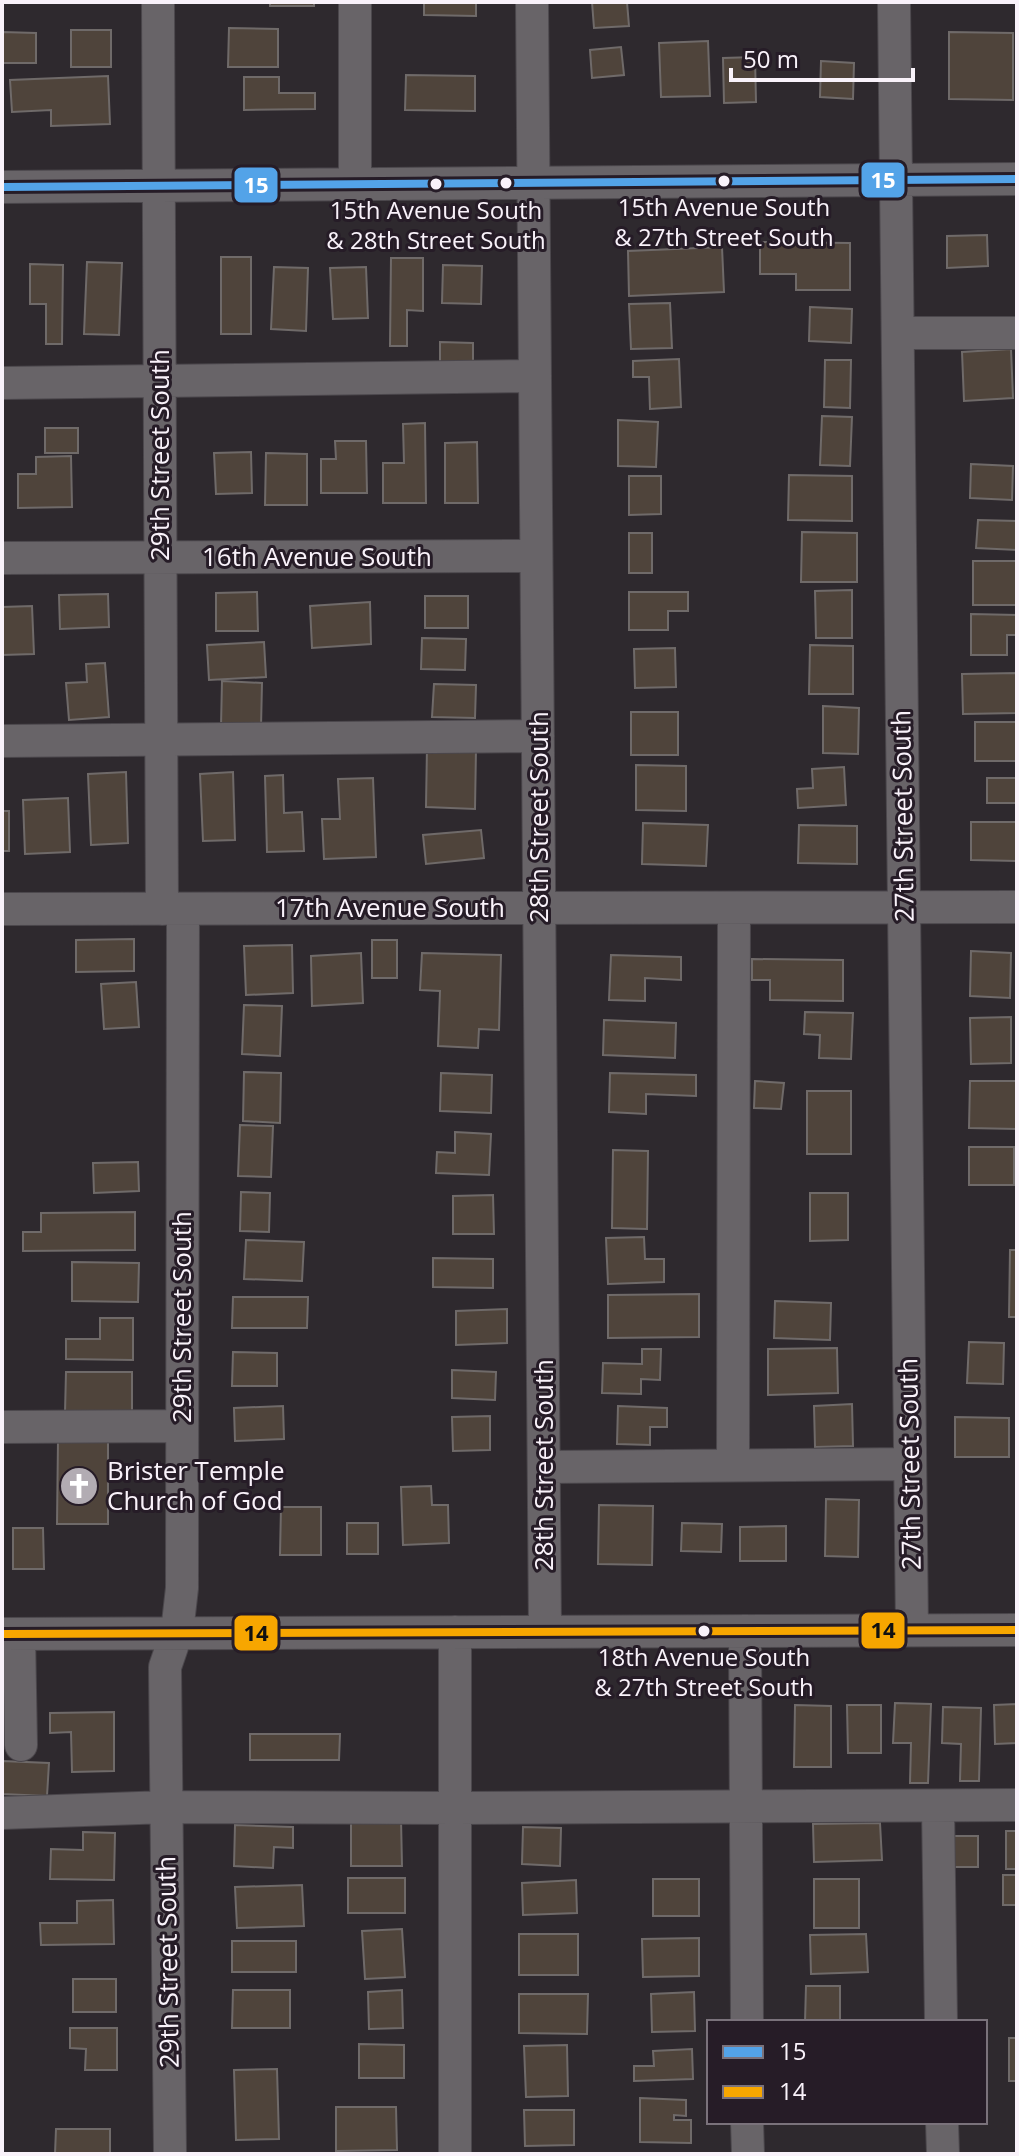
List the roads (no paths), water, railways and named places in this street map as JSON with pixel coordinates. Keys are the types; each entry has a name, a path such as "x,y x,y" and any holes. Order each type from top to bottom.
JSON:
{"street":[{"name":"29th Street South","path":"158,2 161,740 172,909 182,1426 182,1588 177,1632 165,1667 170,2154"},
{"path":"355,2 355,185"},
{"name":"28th Street South","path":"532,2 545,1631"},
{"name":"27th Street South","path":"894,2 912,1630"},
{"path":"2,187 1017,179"},
{"path":"898,333 1017,333"},
{"path":"2,383 535,376"},
{"name":"16th Avenue South","path":"2,558 536,556"},
{"path":"2,741 538,736"},
{"name":"17th Avenue South","path":"2,909 1017,907"},
{"path":"733,1465 734,908"},
{"path":"2,1427 182,1426"},
{"path":"544,1467 910,1464"},
{"path":"21,1745 10,1634 1017,1630"},
{"path":"745,1631 747,2020"},
{"path":"455,1632 455,2154"},
{"path":"2,1813 166,1807 1017,1805"},
{"path":"938,1806 941,2020"},
{"path":"747,2124 748,2154"},
{"path":"942,2124 943,2154"}],"place":[{"name":"15th Avenue South & 27th Street South","path":"724,181"},
{"name":"15th Avenue South & 28th Street South","path":"436,184"},
{"name":"Brister Temple Church of God","path":"79,1486"},
{"name":"18th Avenue South & 27th Street South","path":"704,1631"}]}
